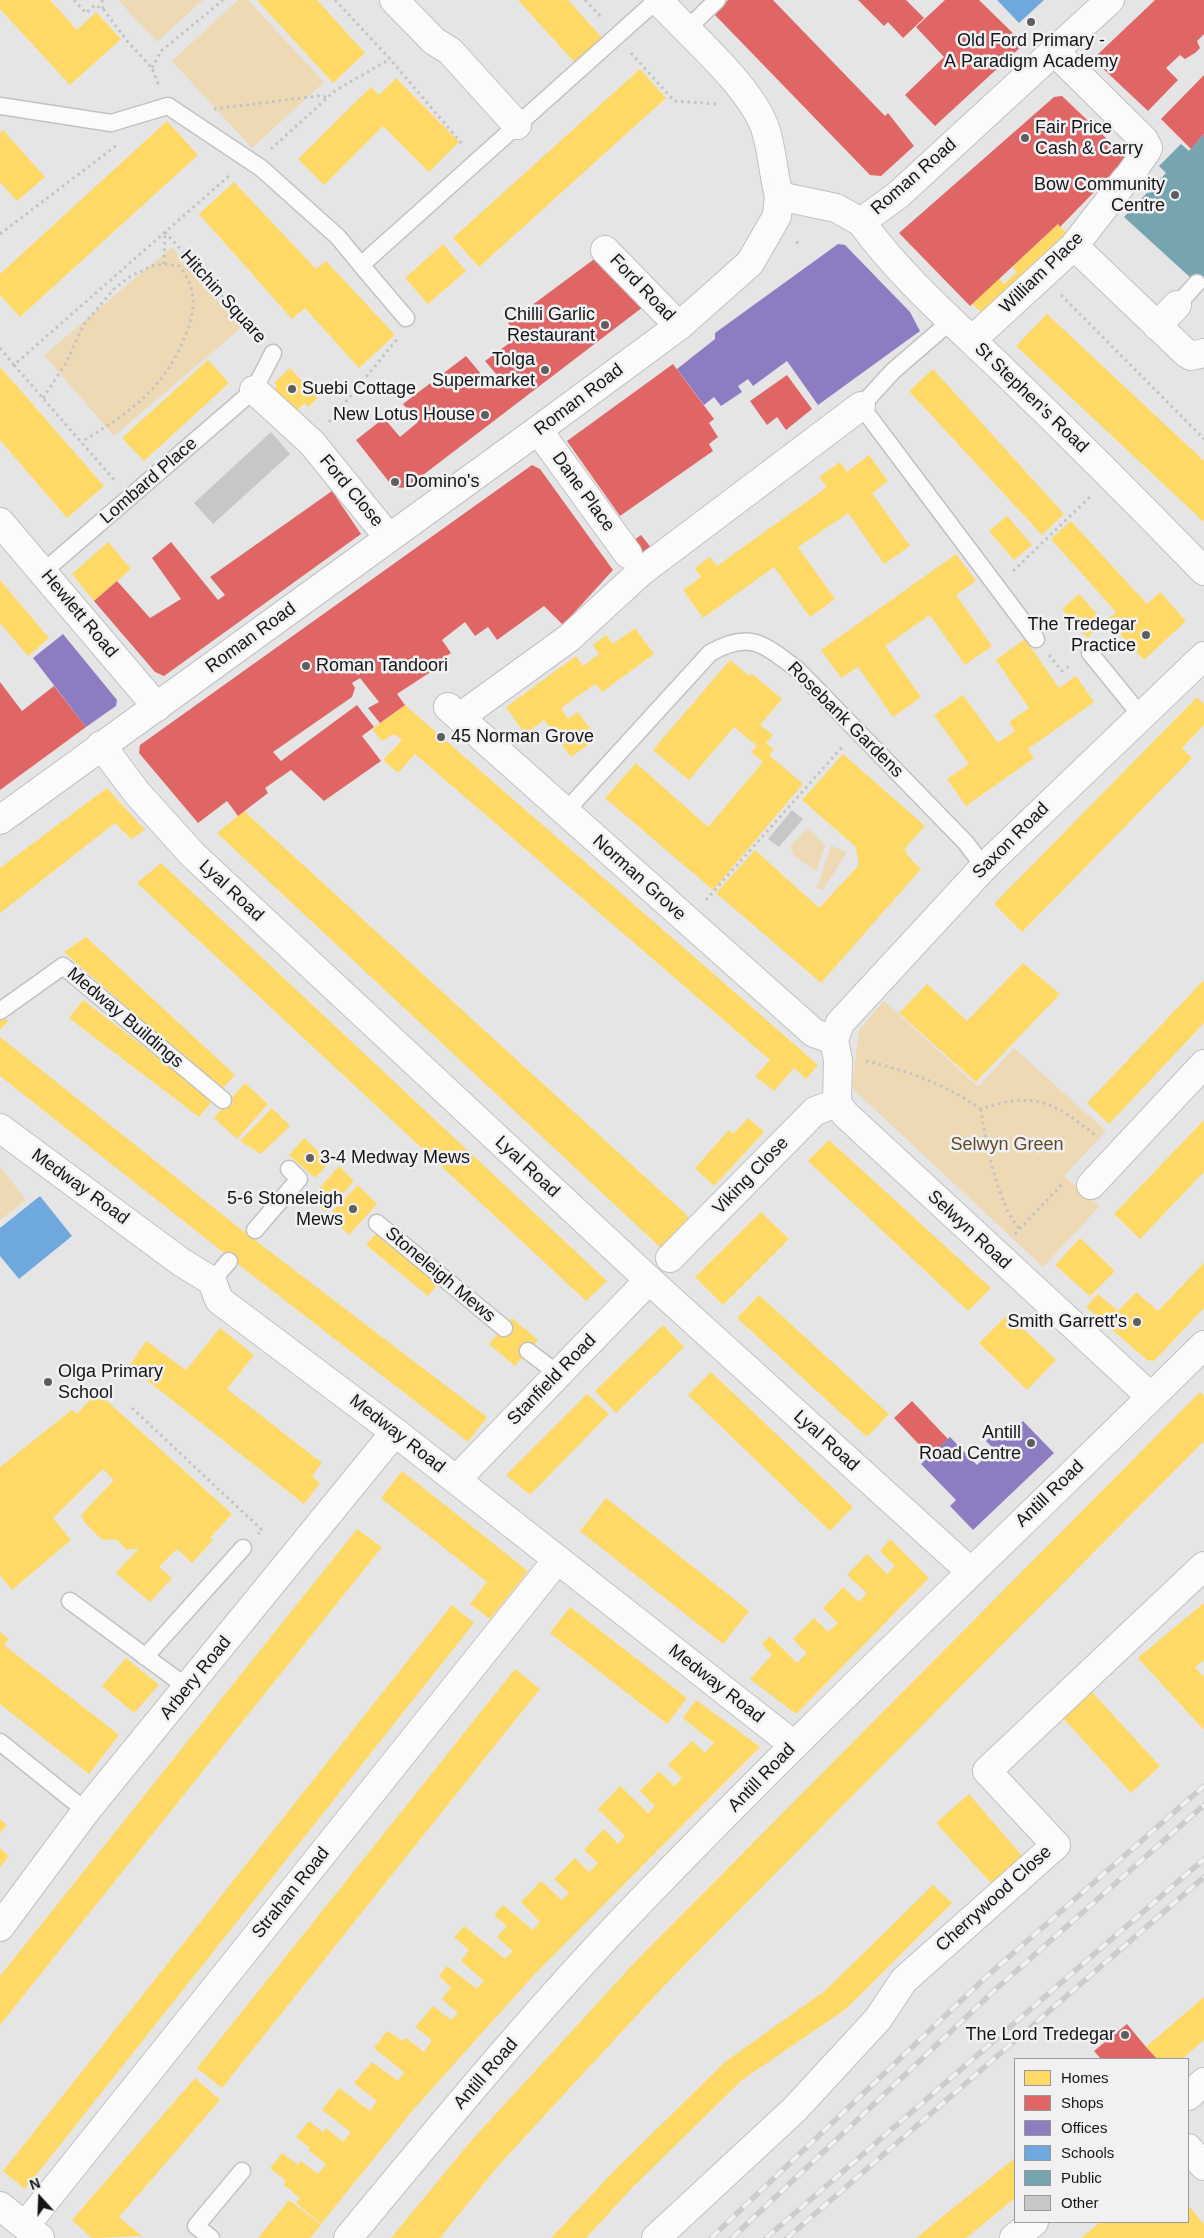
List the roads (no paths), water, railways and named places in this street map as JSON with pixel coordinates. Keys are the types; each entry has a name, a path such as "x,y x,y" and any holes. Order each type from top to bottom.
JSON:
{"street":[{"path":"394,0 434,41 450,51 517,125"},
{"path":"657,0 742,90 757,111 765,128 779,196"},
{"name":"Roman Road","path":"0,820 679,326 750,263 777,216 779,196 836,208 861,222 898,195 1110,0"},
{"name":"William Place","path":"972,340 1074,246 1146,152 1146,144 1054,51"},
{"name":"St Stephen's Road","path":"861,222 875,241 952,320 1112,476 1204,571"},
{"path":"1074,246 1185,352 1192,356 1204,353"},
{"name":"Ford Road","path":"606,250 679,326"},
{"path":"1157,326 1177,305"},
{"name":"Ford Close","path":"254,390 312,443 389,538"},
{"name":"Norman Grove","path":"836,1050 814,1033 687,921 454,712 569,638 642,571 861,406"},
{"name":"Dane Place","path":"538,430 628,554"},
{"name":"Hewlett Road","path":"0,522 157,707"},
{"name":"Saxon Road","path":"836,1050 840,1023 984,867 1204,656"},
{"name":"Lyal Road","path":"101,745 138,793 193,855 649,1280 971,1572"},
{"path":"836,1050 837,1103"},
{"path":"1079,1181 1118,1155 1204,1064"},
{"name":"Selwyn Road","path":"837,1103 844,1114 1151,1398"},
{"name":"Viking Close","path":"670,1258 814,1111 837,1103"},
{"name":"Medway Road","path":"0,1128 181,1262 220,1271 219,1300 395,1432 794,1745"},
{"name":"Stanfield Road","path":"456,1480 649,1280"},
{"name":"Antill Road","path":"348,2238 449,2117 616,1928 794,1745 1204,1345"},
{"name":"Arbery Road","path":"0,1927 86,1811 395,1432"},
{"name":"Strahan Road","path":"0,2206 32,2232 557,1560"},
{"name":"Cherrywood Close","path":"656,2238 795,2109 878,2019 904,1980 1056,1845 987,1772 1204,1566"},
{"path":"1189,2095 1204,2082"},
{"path":"1189,2149 1204,2166"},
{"path":"1014,2238 1033,2223"}],"lane":[{"path":"361,265 477,160 618,37 657,0"},
{"path":"686,30 718,0"},
{"path":"0,106 111,123 168,106 250,162 338,237 406,318"},
{"path":"1177,305 1197,283"},
{"path":"952,320 894,371 861,406 1036,639"},
{"name":"Hitchin Square","path":"254,390 273,353"},
{"name":"Lombard Place","path":"44,572 254,390"},
{"name":"Rosebank Gardens","path":"565,812 710,653 729,642 749,640 768,647 796,669 966,843 984,867"},
{"path":"1090,653 1142,717"},
{"name":"Medway Buildings","path":"0,1011 63,966 223,1100"},
{"path":"255,1230 299,1179 289,1170"},
{"name":"Stoneleigh Mews","path":"377,1223 504,1328"},
{"path":"528,1351 558,1373"},
{"path":"145,1657 243,1548"},
{"path":"70,1601 188,1688"},
{"path":"0,1742 86,1811"},
{"path":"211,2238 196,2226 242,2171"}],"railway":[{"path":"711,2238 986,1977 1204,1786"},
{"path":"732,2238 997,1988 1204,1805"},
{"path":"766,2238 1204,1859"},
{"path":"787,2238 1204,1877"}],"place":[{"name":"Old Ford Primary - A Paradigm Academy","path":"1031,22"},
{"name":"Fair Price Cash & Carry","path":"1025,138"},
{"name":"Bow Community Centre","path":"1175,195"},
{"name":"Chilli Garlic Restaurant","path":"605,325"},
{"name":"Tolga Supermarket","path":"545,370"},
{"name":"Suebi Cottage","path":"292,389"},
{"name":"New Lotus House","path":"485,415"},
{"name":"Domino's","path":"395,482"},
{"name":"The Tredegar Practice","path":"1146,635"},
{"name":"Roman Tandoori","path":"306,666"},
{"name":"45 Norman Grove","path":"441,737"},
{"name":"3-4 Medway Mews","path":"310,1158"},
{"name":"5-6 Stoneleigh Mews","path":"353,1209"},
{"name":"Smith Garrett's","path":"1137,1322"},
{"name":"Olga Primary School","path":"48,1382"},
{"name":"Antill Road Centre","path":"1031,1443"},
{"name":"The Lord Tredegar","path":"1125,2035"}],"park label":[{"name":"Selwyn Green","path":"1007,1145"}]}
